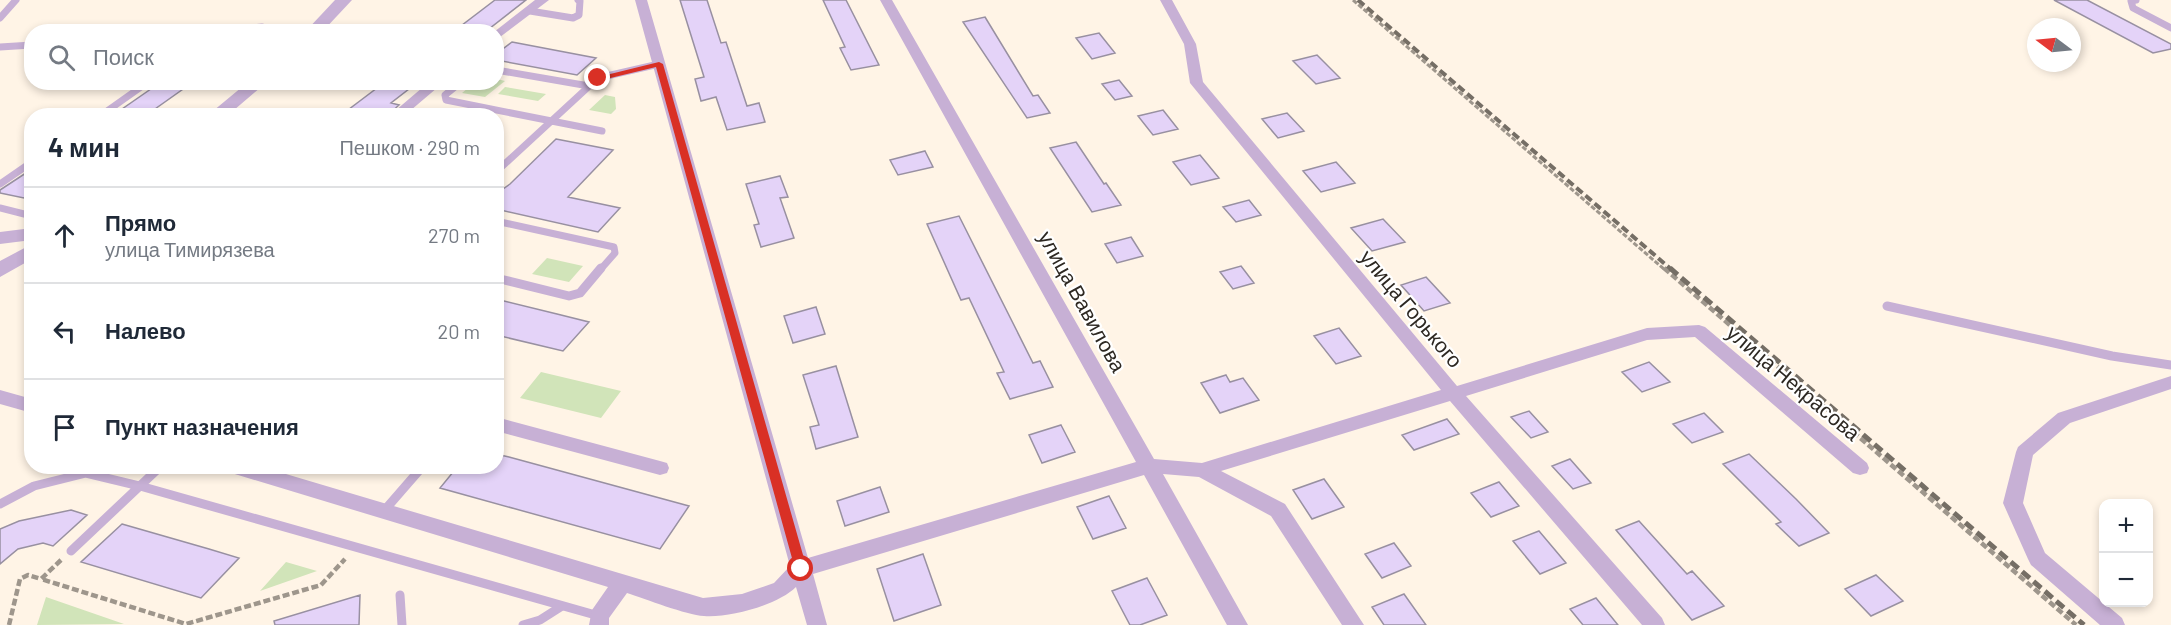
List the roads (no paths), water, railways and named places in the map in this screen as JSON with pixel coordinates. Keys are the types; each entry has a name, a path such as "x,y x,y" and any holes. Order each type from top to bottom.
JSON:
{"street":[{"path":"321,24 344,0"},
{"path":"504,30 543,0"},
{"path":"641,0 817,625"},
{"name":"улица Вавилова","path":"886,0 1238,625"},
{"name":"улица Горького","path":"1166,0 1190,44 1197,83 1453,393 1655,625"},
{"path":"225,108 249,90"},
{"path":"405,108 428,90"},
{"path":"0,238 24,235"},
{"path":"0,270 24,255"},
{"name":"улица Некрасова","path":"1453,393 1647,334 1699,331 1860,468"},
{"path":"2115,625 2038,559 2013,503 2025,452 2064,417 2171,382"},
{"path":"258,474 703,607 742,603 781,589 801,569 1148,466 1202,470 1453,393"},
{"path":"0,397 24,404"},
{"path":"504,426 660,468"},
{"path":"1202,470 1278,510 1354,625"},
{"path":"599,621 622,584"}],"lane":[{"path":"0,18 15,0"},
{"path":"530,10 573,18 579,15 580,1 578,0"},
{"path":"2136,0 2131,1 2133,9 2171,28"},
{"path":"0,47 24,46"},
{"path":"504,165 598,78 659,64"},
{"path":"504,71 590,86"},
{"path":"111,108 137,90"},
{"path":"451,90 445,95 446,100 486,108"},
{"path":"504,111 602,131"},
{"path":"0,184 24,168"},
{"path":"0,208 24,214"},
{"path":"504,223 614,247 615,253 580,293 569,296 504,280"},
{"path":"1887,306 2112,356 2171,365"},
{"path":"0,504 34,486 82,474"},
{"path":"90,474 140,486 562,606 599,621"},
{"path":"71,551 153,474"},
{"path":"383,512 416,474"},
{"path":"400,595 402,625"},
{"path":"523,625 540,620 562,606"}],"railway":[{"path":"1358,0 1672,270"},
{"path":"1670,268 2084,625"}]}
